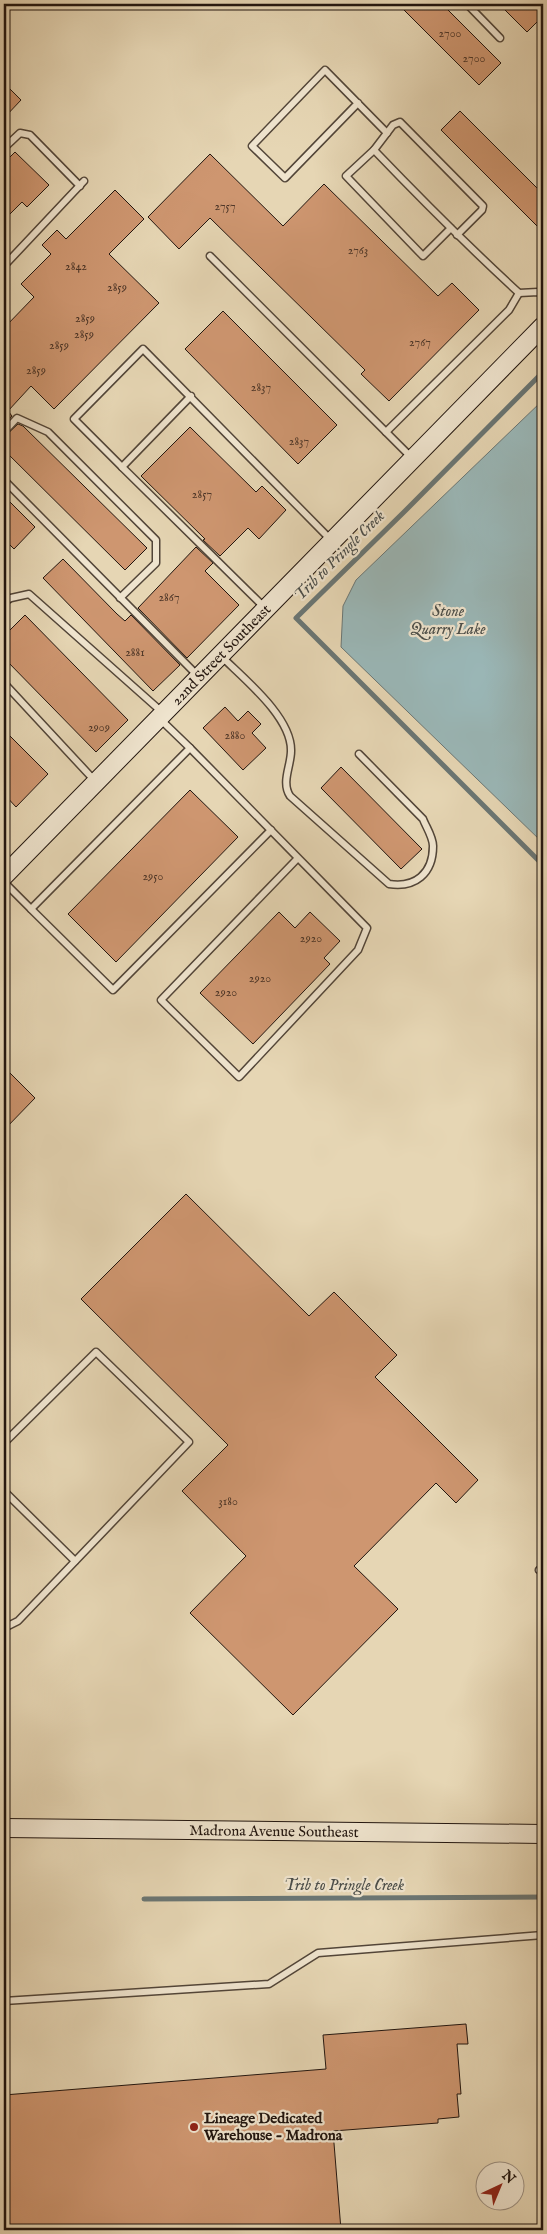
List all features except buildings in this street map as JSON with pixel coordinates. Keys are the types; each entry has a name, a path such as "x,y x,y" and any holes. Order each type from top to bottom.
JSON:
{"street":[{"name":"22nd Street Southeast","path":"4,876 543,326"},
{"name":"Madrona Avenue Southeast","path":"4,1828 543,1834"}],"lane":[{"path":"467,4 500,38"},
{"path":"358,104 285,178 252,146 325,70 387,133"},
{"path":"450,228 423,256 346,176 374,150 393,125 400,122 483,206 457,235"},
{"path":"4,148 20,132 30,135 82,183 4,266"},
{"path":"374,150 457,235 519,294 538,292 543,294"},
{"path":"210,256 413,459"},
{"path":"386,432 509,310 519,294"},
{"path":"266,609 74,419 143,349 332,541"},
{"path":"122,467 190,396"},
{"path":"4,432 17,418 48,432 156,540 156,563 120,598"},
{"path":"4,480 198,677"},
{"path":"4,602 11,598 29,594 161,715 190,748 368,928 358,950 239,1077 161,1000 298,858"},
{"path":"220,655 273,710 285,726 291,750 286,789 290,796 389,884 402,886 412,883 425,874 433,845 429,833 423,819 360,754"},
{"path":"4,683 96,782"},
{"path":"31,909 190,748"},
{"path":"4,882 113,990 271,830"},
{"path":"4,1443 96,1352 190,1442 18,1621 4,1628"},
{"path":"4,1491 75,1561"},
{"path":"4,2001 269,1984 318,1953 543,1935"}],"water":[{"name":"Stone Quarry Lake","path":"543,400 543,843 341,647 343,606 356,580"}],"waterway":[{"name":"Trib to Pringle Creek","path":"543,372 296,618 543,865"},
{"name":"Trib to Pringle Creek","path":"144,1899 543,1897"},
{"name":"Trib to Pringle Creek","path":"537,2230 543,2223"}],"place":[{"name":"Lineage Dedicated Warehouse - Madrona","path":"194,2127"}]}
